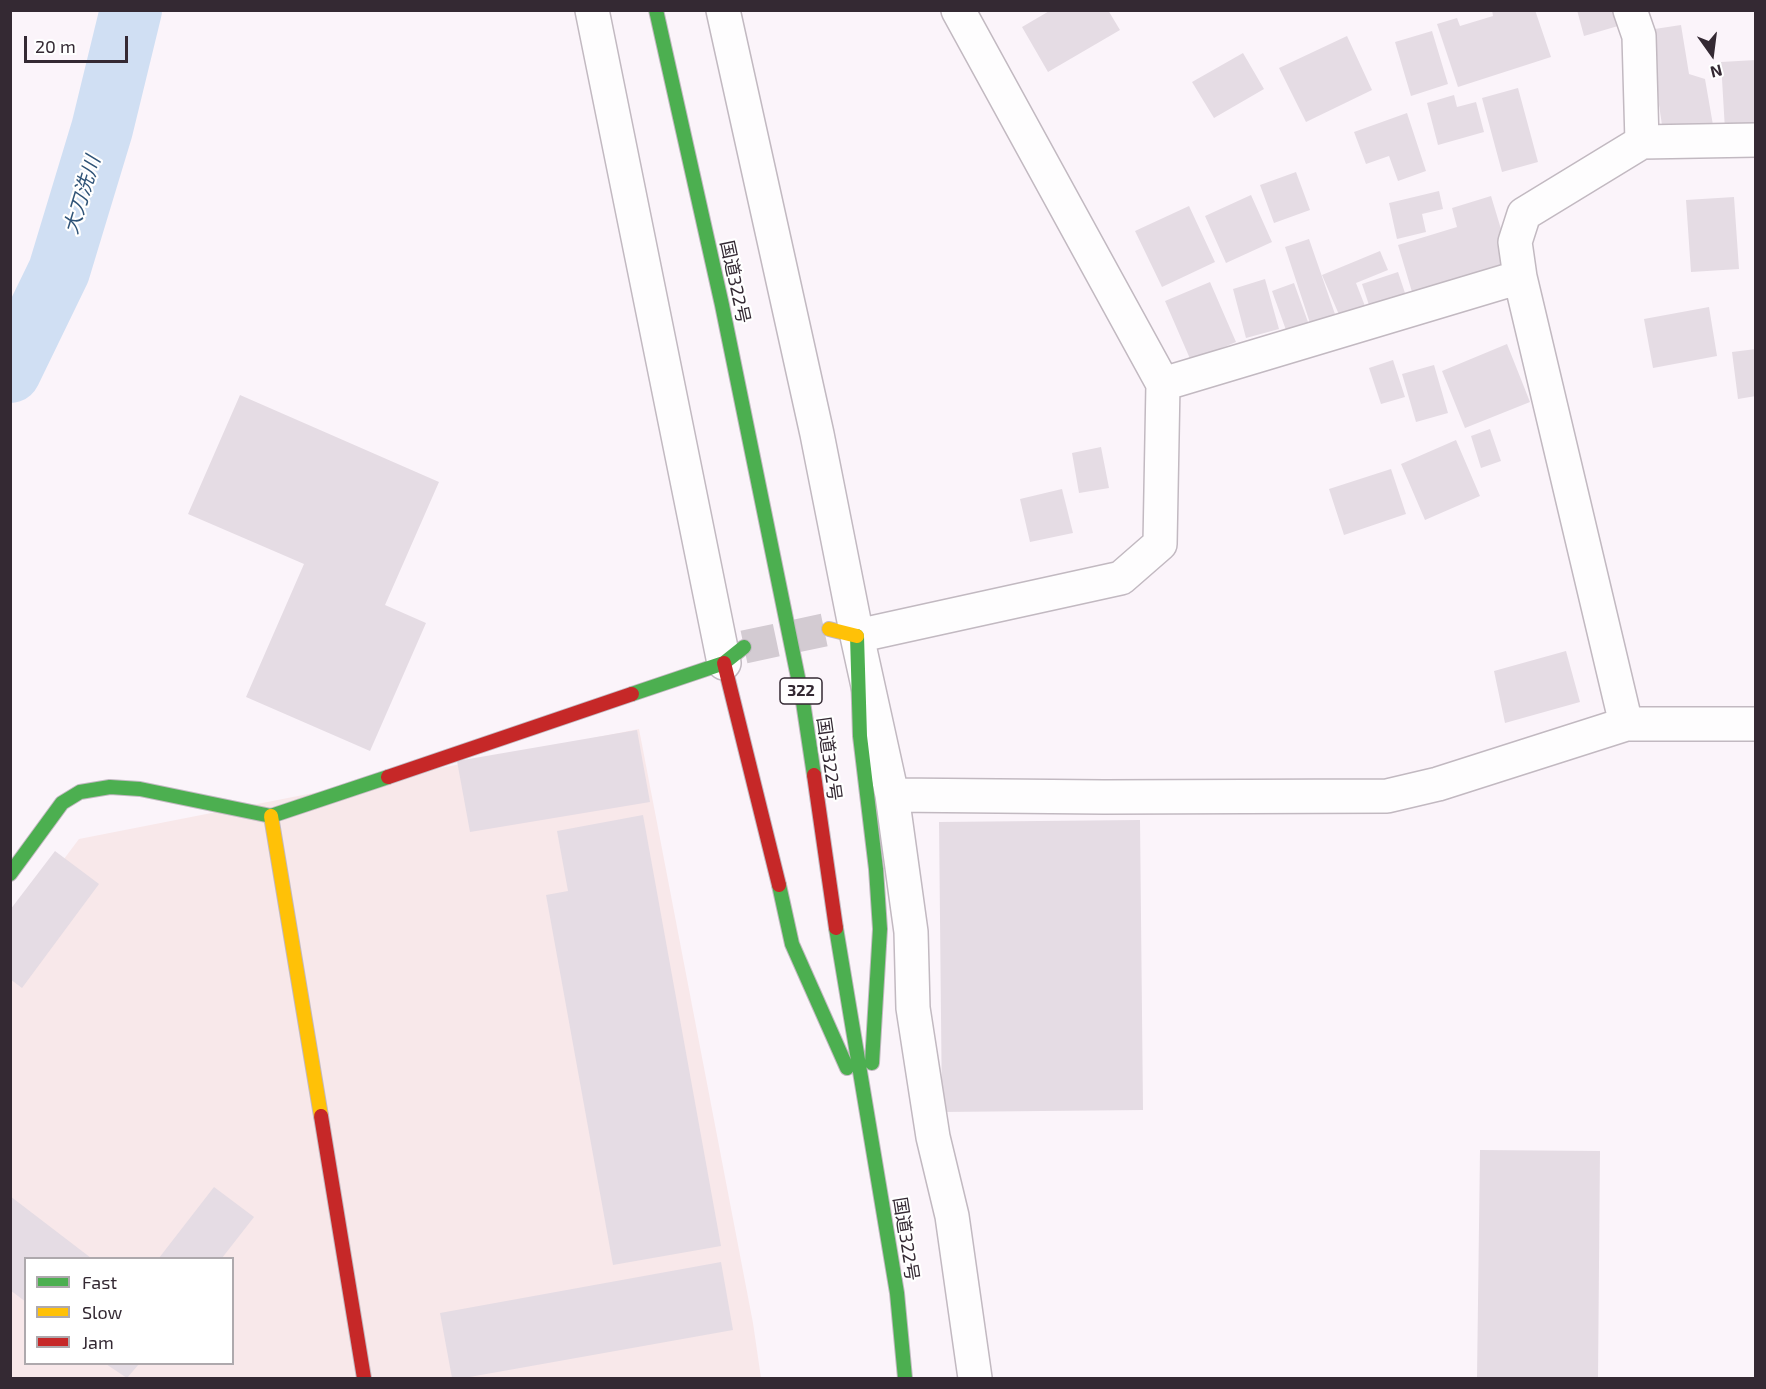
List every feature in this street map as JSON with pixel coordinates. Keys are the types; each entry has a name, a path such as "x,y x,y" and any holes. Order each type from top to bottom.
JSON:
{"main road":[{"name":"国道322号","path":"656,10 722,305 803,702 840,958 897,1293 905,1378"},
{"path":"843,632 860,736 876,869 880,929 868,1116"},
{"path":"10,874 62,803 80,792 110,787 140,789 271,816 734,655 792,944 868,1116"},
{"path":"271,816 364,1378"}],"street":[{"path":"592,10 734,655"},
{"path":"723,10 818,434 843,632 892,795 911,932 915,1020 933,1137 952,1216 975,1378"},
{"path":"843,632 1121,578 1160,544 1162,384 958,10"},
{"path":"1630,10 1640,36 1642,142"},
{"path":"1626,724 1521,277 1515,242 1524,214 1642,142 1755,140"},
{"path":"1162,384 1521,277"},
{"path":"892,795 1386,796 1438,784 1626,724 1755,724"}],"shaded area":[{"path":"639,729 753,1323 761,1378 11,1378 10,931 79,839"}],"building":[{"path":"1051,10 1108,10 1120,30 1048,72 1022,27"},
{"path":"1492,10 1535,10 1551,57 1458,87 1437,24 1457,18 1460,26 1493,16"},
{"path":"1577,10 1613,10 1618,26 1584,36"},
{"path":"1681,25 1689,74 1705,79 1713,125 1663,132 1648,30"},
{"path":"1432,31 1448,84 1411,96 1395,42"},
{"path":"1347,36 1372,90 1306,122 1279,68"},
{"path":"1243,53 1264,89 1214,118 1192,82"},
{"path":"1756,60 1756,128 1725,130 1721,62"},
{"path":"1518,88 1538,162 1502,172 1482,98"},
{"path":"1454,95 1457,107 1476,102 1484,132 1438,145 1427,103"},
{"path":"1407,113 1426,171 1398,181 1389,156 1366,164 1354,132"},
{"path":"1296,172 1310,210 1274,223 1260,185"},
{"path":"1439,191 1443,209 1422,214 1426,232 1397,239 1389,203"},
{"path":"1251,195 1272,242 1226,263 1205,216"},
{"path":"1491,196 1514,272 1415,302 1398,245 1457,227 1452,208"},
{"path":"1734,197 1739,269 1691,272 1686,200"},
{"path":"1189,206 1215,262 1162,287 1135,231"},
{"path":"1309,239 1336,317 1311,326 1285,247"},
{"path":"1380,251 1388,270 1356,283 1365,306 1340,317 1322,275"},
{"path":"1398,272 1406,296 1370,308 1362,284"},
{"path":"1265,279 1279,329 1246,338 1233,289"},
{"path":"1210,282 1236,342 1191,361 1165,301"},
{"path":"1294,283 1308,322 1286,330 1272,291"},
{"path":"1709,307 1717,356 1653,368 1644,319"},
{"path":"1507,344 1530,402 1465,428 1442,371"},
{"path":"1756,349 1756,396 1738,399 1732,352"},
{"path":"1393,360 1405,397 1381,404 1369,368"},
{"path":"1434,365 1448,413 1416,422 1402,374"},
{"path":"240,395 439,482 385,605 426,623 370,751 246,697 304,564 188,514"},
{"path":"1490,429 1501,461 1481,468 1471,436"},
{"path":"1456,440 1480,496 1425,520 1401,464"},
{"path":"1101,447 1109,488 1079,493 1072,453"},
{"path":"1391,469 1406,514 1344,535 1329,489"},
{"path":"1062,489 1073,533 1030,542 1020,499"},
{"path":"1566,651 1580,702 1505,723 1494,671"},
{"path":"637,730 650,802 470,832 457,761"},
{"path":"643,815 721,1246 613,1265 546,895 568,891 557,831"},
{"path":"1140,820 1143,1110 942,1112 939,822"},
{"path":"55,851 99,884 22,988 10,979 10,910"},
{"path":"1480,1150 1600,1151 1598,1378 1477,1378"},
{"path":"214,1187 254,1217 223,1257 160,1257"},
{"path":"10,1196 90,1257 24,1257 24,1300 10,1290"},
{"path":"721,1262 733,1330 464,1378 452,1378 440,1313"},
{"path":"108,1365 138,1365 127,1378"}],"waterway":[{"name":"大刀洗川","path":"10,372 59,271 102,129 131,10"}],"tunnel":[{"path":"744,647 829,629"}],"traffic: fast":[{"path":"656,10 722,305 803,702 814,775"},
{"path":"857,636 860,736 876,869 880,929 872,1063"},
{"path":"632,694 724,663 744,647"},
{"path":"10,874 62,803 80,792 110,787 140,789 271,816 388,777"},
{"path":"779,885 792,944 847,1068"},
{"path":"836,928 897,1293 905,1378"}],"traffic: slow":[{"path":"829,629 857,636"},
{"path":"271,816 321,1116"}],"traffic: jam":[{"path":"724,663 779,885"},
{"path":"388,777 632,694"},
{"path":"814,775 836,928"},
{"path":"321,1116 364,1378"}]}
